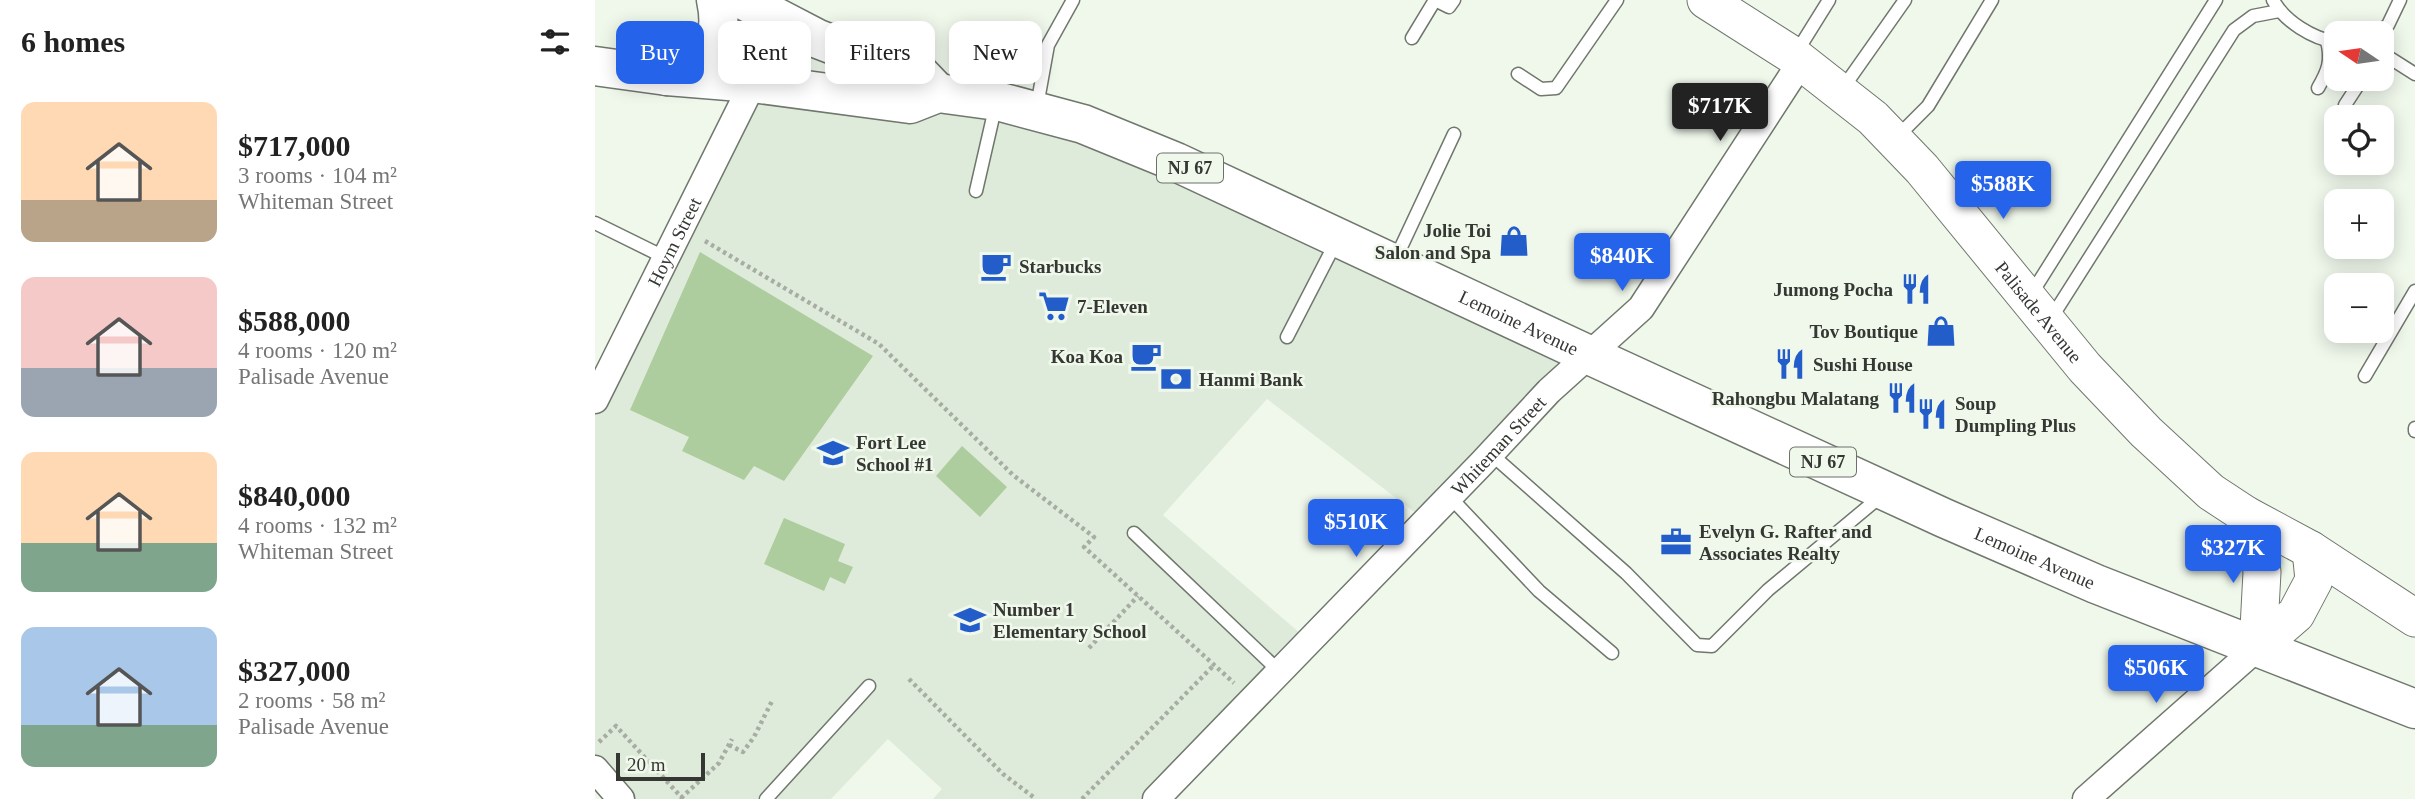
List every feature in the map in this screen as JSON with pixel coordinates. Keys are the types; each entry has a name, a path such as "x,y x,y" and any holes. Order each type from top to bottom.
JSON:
{"main road":[{"path":"704,58 714,42 719,20 716,0"},
{"path":"743,0 818,39 870,59 917,71 938,93"},
{"name":"Lemoine Avenue","path":"595,66 616,69"},
{"name":"Lemoine Avenue","path":"760,84 910,104 938,93 997,101 1083,124 1131,142 1589,355 2096,584 2415,709"}],"street":[{"name":"Palisade Avenue","path":"1706,0 1798,59 1873,118 1923,169 2085,368 2146,432 2211,492 2246,515 2311,550 2415,618"},
{"name":"Whiteman Street","path":"1156,799 1450,497 1549,391 1641,308 1798,59"},
{"name":"Hoym Street","path":"595,400 752,84"},
{"path":"2246,515 2258,541 2262,572 2258,647"},
{"path":"2086,799 2296,614 2314,580 2311,550"},
{"path":"595,769 621,799"}],"lane":[{"path":"1036,110 1048,45 1073,0"},
{"path":"1412,38 1435,0 1448,7 1454,0"},
{"path":"1518,74 1541,89 1556,88 1617,0"},
{"path":"1798,59 1829,0"},
{"path":"1840,92 1905,0"},
{"path":"1895,140 1928,106 1992,0"},
{"path":"2038,311 2216,0"},
{"path":"2390,21 2400,0"},
{"path":"2038,311 2234,30 2253,16 2276,5 2303,29 2324,38"},
{"path":"2394,61 2415,74"},
{"path":"2318,88 2324,78"},
{"path":"976,191 997,101"},
{"path":"1393,264 1454,134"},
{"path":"595,223 666,258"},
{"path":"1287,337 1339,238"},
{"path":"2365,376 2415,291"},
{"path":"1491,454 1626,573 1697,645 1711,646 1768,590 1887,491"},
{"path":"1450,497 1539,591 1612,653"},
{"path":"1134,533 1280,672"},
{"path":"766,799 869,686"}],"path":[{"path":"681,227 879,344 1013,475 1094,537 1084,547 1252,700"},
{"path":"1089,648 1138,596"},
{"path":"1081,799 1214,665"},
{"path":"909,679 1003,774 1037,799"},
{"path":"595,743 616,726 682,798 719,763 731,742 743,752 754,737 772,701"}],"shaded area":[{"path":"753,84 997,101 1589,355 1426,521 1267,399 1163,515 1309,641 1156,799 933,799 942,789 888,739 831,799 621,799 595,769 595,400"}],"green space":[{"path":"700,252 873,356 784,481 754,466 744,480 682,451 689,437 630,410"},
{"path":"962,446 1007,487 980,517 936,476"},
{"path":"784,518 845,544 838,561 853,567 845,584 830,577 824,591 764,564"}],"place":[{"name":"Jolie Toi Salon and Spa","path":"1514,241"},
{"name":"Starbucks","path":"996,266"},
{"name":"Jumong Pocha","path":"1916,289"},
{"name":"7-Eleven","path":"1054,306"},
{"name":"Tov Boutique","path":"1941,331"},
{"name":"Koa Koa","path":"1146,356"},
{"name":"Sushi House","path":"1790,364"},
{"name":"Hanmi Bank","path":"1176,379"},
{"name":"Rahongbu Malatang","path":"1902,398"},
{"name":"Soup Dumpling Plus","path":"1932,414"},
{"name":"Fort Lee School #1","path":"833,453"},
{"name":"Evelyn G. Rafter and Associates Realty","path":"1676,542"},
{"name":"Number 1 Elementary School","path":"970,620"}]}
